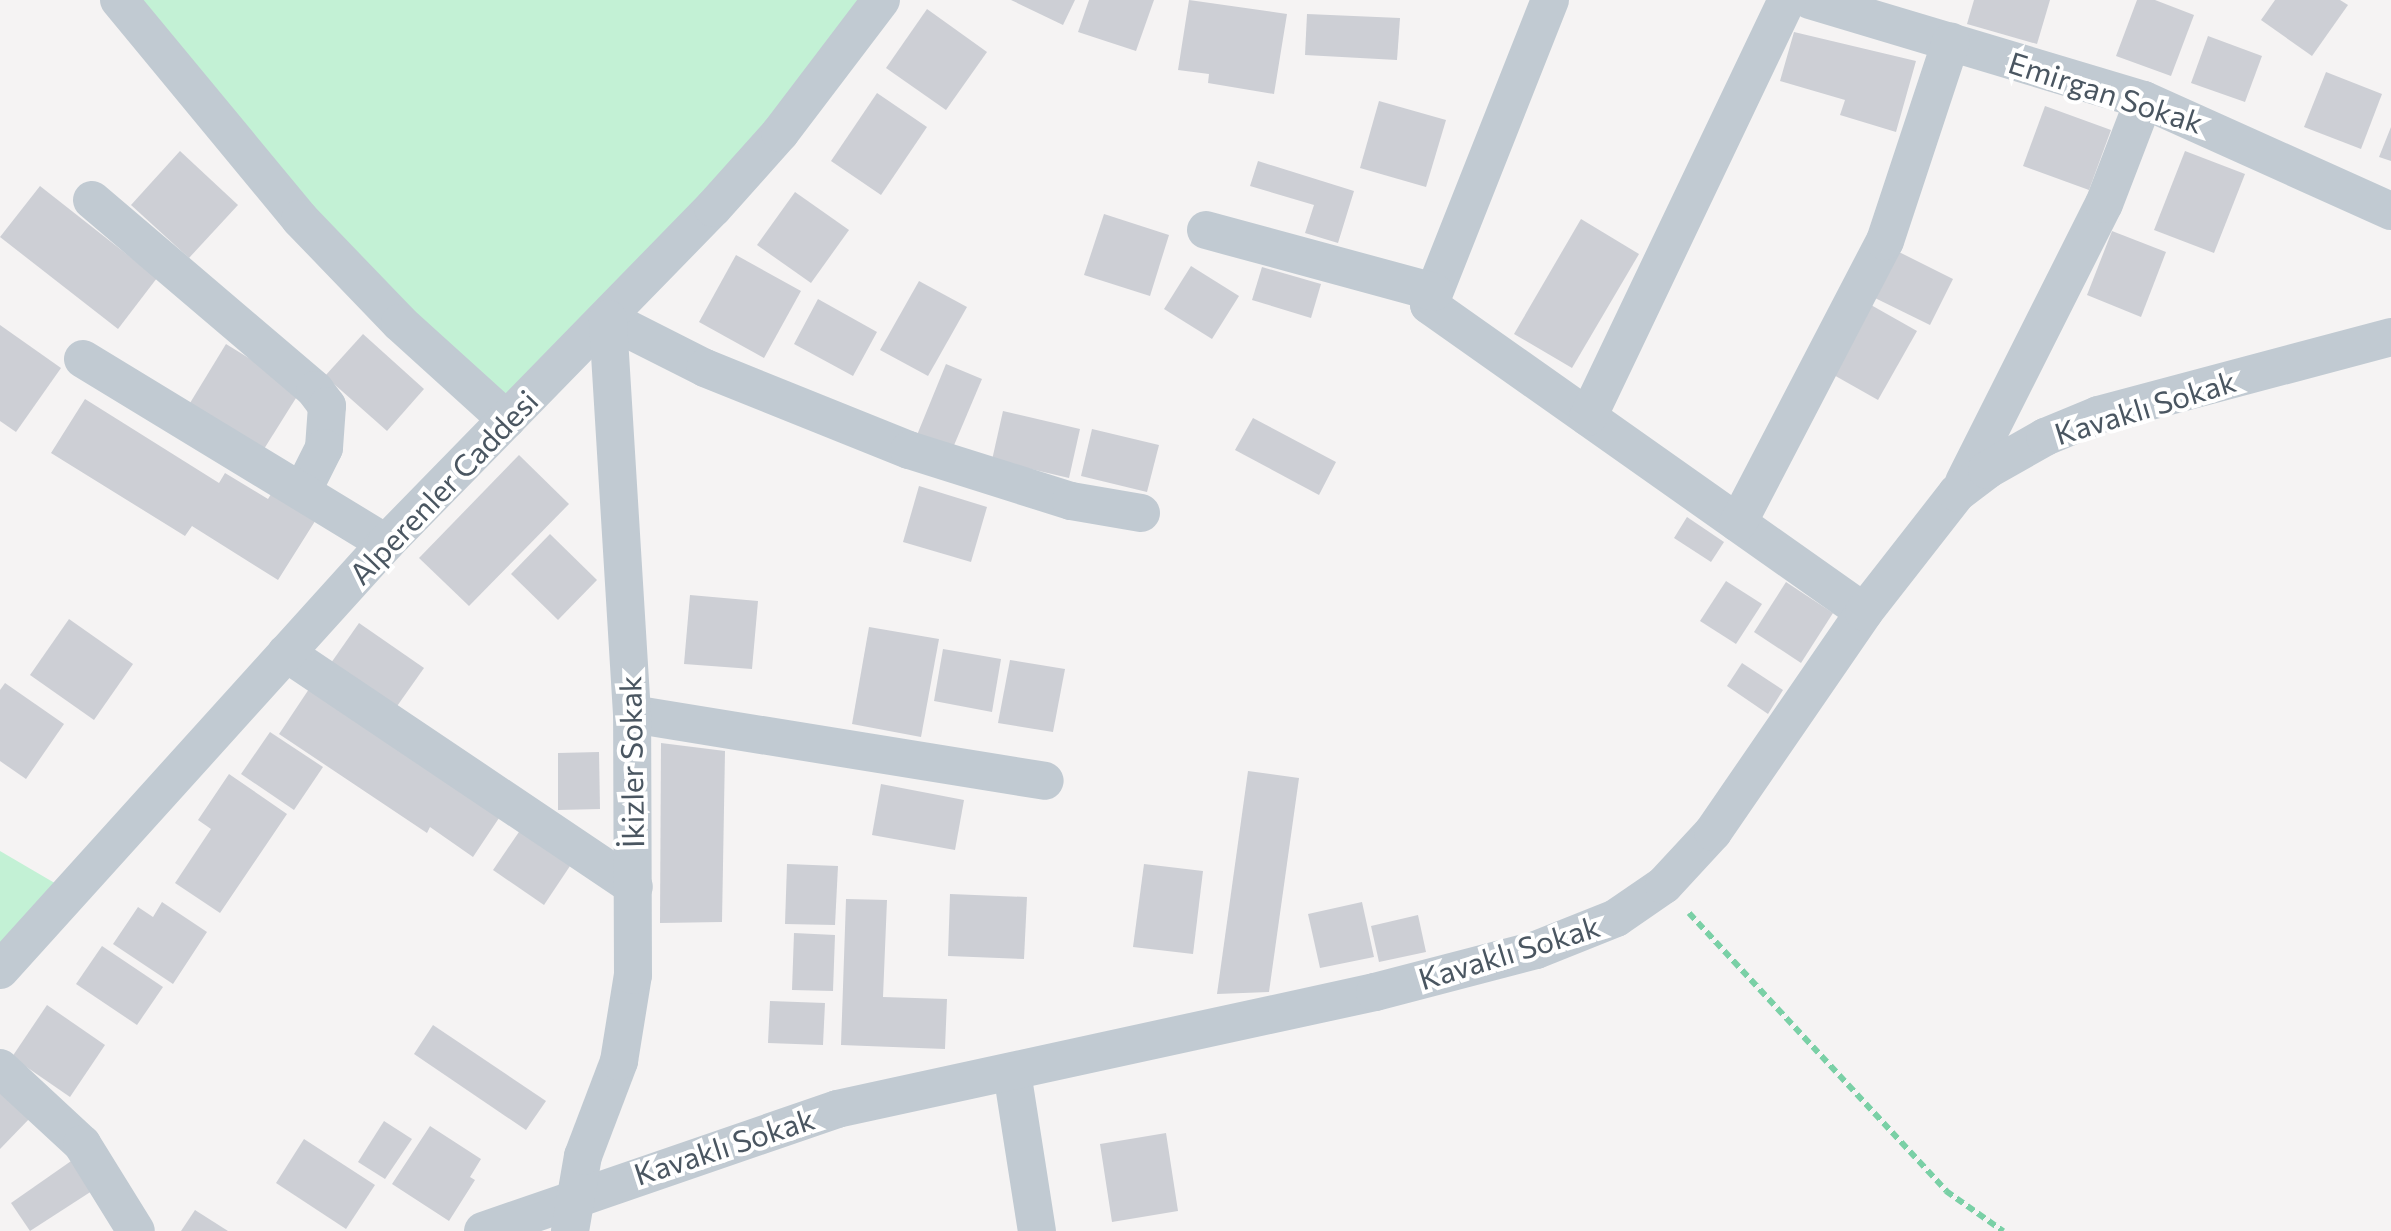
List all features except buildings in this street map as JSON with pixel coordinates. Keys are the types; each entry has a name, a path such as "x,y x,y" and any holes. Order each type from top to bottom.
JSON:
{"street":[{"path":"119,0 300,218 400,323 506,420"},
{"name":"Alperenler Caddesi","path":"0,970 386,543 608,319 780,133 882,0"},
{"path":"1550,0 1429,305 1864,612"},
{"path":"1588,417 1787,0"},
{"name":"Emirgan Sokak","path":"1810,0 2144,100 2190,117 2391,211"},
{"path":"1738,523 1884,241 1951,42"},
{"path":"1957,493 2000,418 2104,204 2144,100"},
{"path":"92,200 327,406 328,430 302,492"},
{"path":"1206,230 1434,292"},
{"path":"608,319 705,368 909,450 1037,492 1141,513"},
{"name":"İkizler Sokak","path":"572,1214 628,1020 634,887 632,714 608,319"},
{"name":"Kavaklı Sokak","path":"483,1231 572,1214 837,1109 1375,992 1536,950 1616,918 1664,885 1696,853 1745,789 1864,612 1957,493 2006,458 2098,415 2391,338"},
{"path":"83,360 386,543"},
{"path":"286,653 634,887"},
{"path":"632,714 1046,781"},
{"path":"0,1068 82,1144 136,1231"},
{"path":"1012,1072 1037,1231"}],"path":[{"path":"1664,885 1946,1191 2003,1231"}],"green space":[{"path":"119,0 881,0 507,420"},
{"path":"0,851 70,892 0,970"}]}
